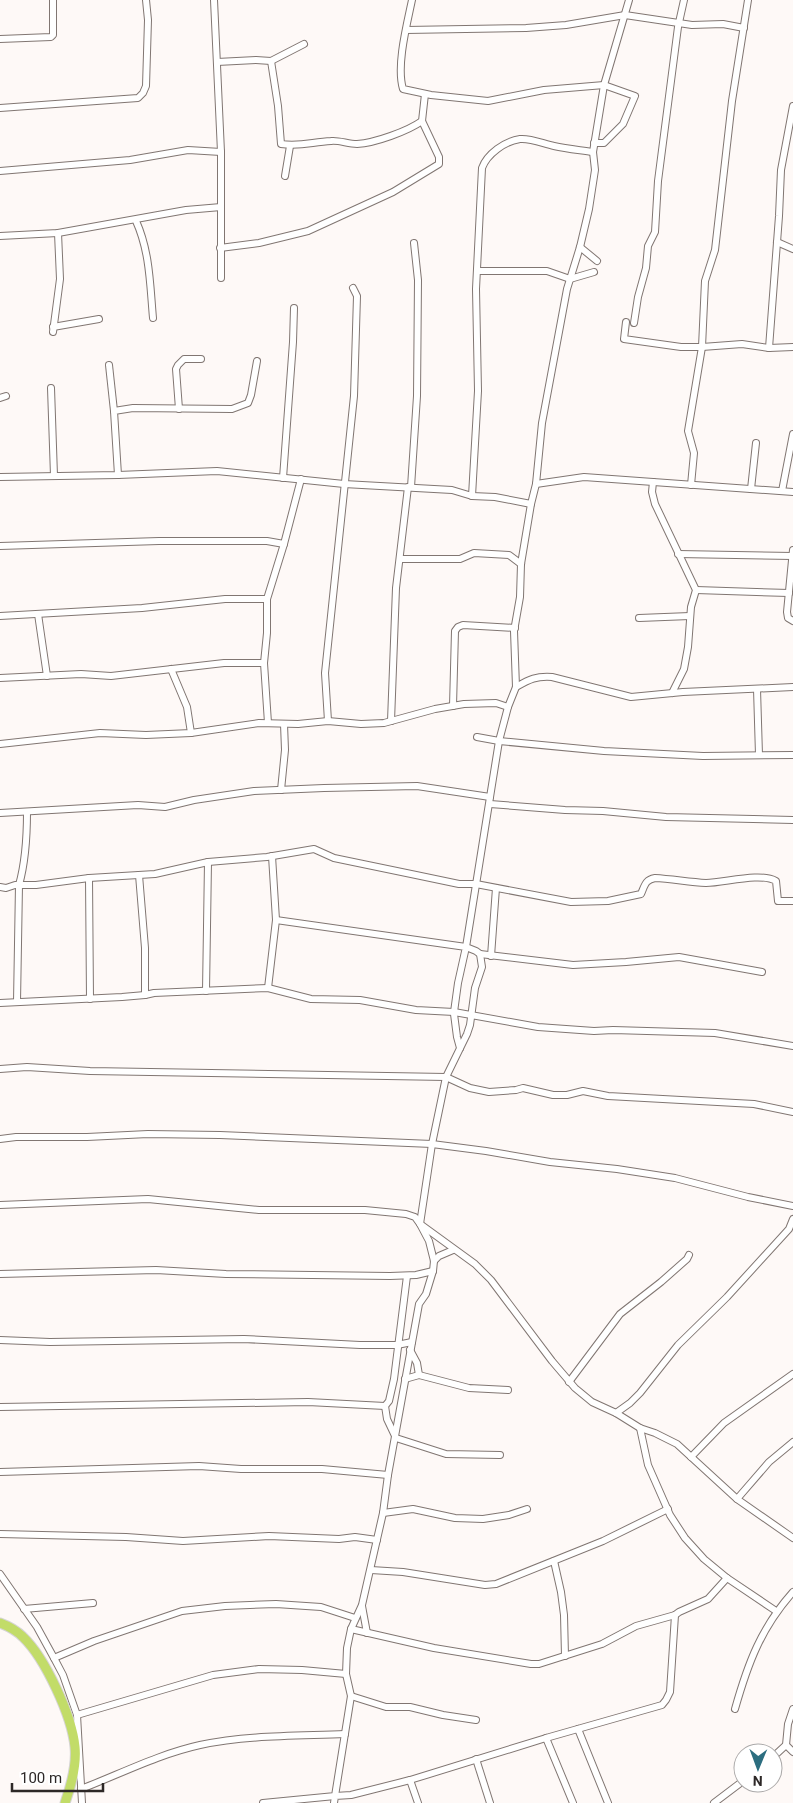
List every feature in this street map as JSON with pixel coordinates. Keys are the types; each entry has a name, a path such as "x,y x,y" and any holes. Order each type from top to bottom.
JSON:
{"highway":[{"path":"0,1623 12,1628 24,1638 40,1660 63,1701 73,1732 75,1749 70,1788 64,1803"}],"street":[{"path":"0,39 51,37 53,0"},
{"path":"0,108 138,98 146,86 148,20 146,0"},
{"path":"214,0 221,152 221,278"},
{"path":"412,0 400,78 403,89 425,94 488,101 544,90 604,85 635,96 622,124 604,143 594,143"},
{"path":"460,1048 454,1013 499,742 508,707 516,687 515,628 520,597 521,564 536,484 542,423 570,279 589,209 595,170 594,143 604,85 629,0"},
{"path":"634,323 638,297 646,268 648,246 655,232 658,181 678,28 684,0"},
{"path":"691,485 694,453 688,431 702,348 705,281 714,250 730,120 748,0"},
{"path":"406,30 534,28 566,25 625,15 680,23 701,25 723,24 744,28"},
{"path":"217,62 271,61 304,44"},
{"path":"271,61 278,106 281,144 298,146 333,140 359,144 394,135 422,121"},
{"path":"220,248 259,243 308,231 392,192 439,164 439,156 422,121 425,94"},
{"path":"769,348 780,170 793,106"},
{"path":"472,496 478,391 477,271 480,176 484,161 511,141 522,139 593,152"},
{"path":"285,176 290,146"},
{"path":"0,171 130,160 188,150 221,152"},
{"path":"0,236 58,233 136,221 186,210 221,207"},
{"path":"136,221 141,232 148,260 153,318"},
{"path":"58,233 60,279 53,330 99,319"},
{"path":"777,242 793,249"},
{"path":"391,721 394,616 410,487 417,396 418,280 414,243"},
{"path":"580,246 597,261"},
{"path":"477,271 547,271 570,279 594,272"},
{"path":"328,721 325,673 354,396 357,296 353,288"},
{"path":"283,478 294,308"},
{"path":"626,322 624,339 702,348 742,344 769,348 793,347"},
{"path":"179,408 176,369 184,359 200,360"},
{"path":"114,411 133,408 232,409 248,403 252,395 257,362"},
{"path":"109,364 118,475"},
{"path":"50,388 54,476"},
{"path":"782,491 793,434"},
{"path":"752,489 756,443"},
{"path":"0,477 217,471 344,484 452,490 472,496 495,497 531,504"},
{"path":"536,484 584,477 793,492"},
{"path":"268,723 264,663 268,633 267,599 301,479"},
{"path":"653,482 652,492 655,504 696,590 690,616 684,669 672,694"},
{"path":"0,546 158,541 267,541 284,544"},
{"path":"793,550 787,615 793,621"},
{"path":"400,559 460,559 474,553 509,555 521,564"},
{"path":"678,554 793,556"},
{"path":"696,590 789,592"},
{"path":"0,616 142,608 225,599 267,599"},
{"path":"38,614 47,676"},
{"path":"639,618 690,616"},
{"path":"454,706 454,631 463,625 515,628"},
{"path":"0,678 81,674 110,676 224,663 264,663"},
{"path":"171,669 187,707 191,733"},
{"path":"516,687 539,676 631,697 793,687"},
{"path":"757,689 759,755"},
{"path":"0,744 100,733 146,735 191,733 268,723 298,724 328,721 384,724 454,706 496,703 508,707"},
{"path":"281,790 286,750 284,724"},
{"path":"477,737 499,742 613,752 702,756 793,755"},
{"path":"0,813 138,805 164,807 194,800 254,791 417,786 490,800 565,810 603,811 666,817 793,820"},
{"path":"17,1002 19,885 27,845 27,812"},
{"path":"0,887 6,888 89,878 155,874 208,862 272,856 314,849 334,858 459,884 476,884 570,902 608,901 641,894 648,879 655,878 706,883 769,878 776,881 778,902 793,901"},
{"path":"268,988 276,920 272,856"},
{"path":"206,991 208,862"},
{"path":"139,875 145,948 144,995"},
{"path":"89,878 90,999"},
{"path":"491,956 496,888"},
{"path":"276,920 466,947 480,954 491,956 573,964 679,957 762,972"},
{"path":"420,1224 432,1144 446,1077 470,1025 475,988 482,967 480,954"},
{"path":"0,1003 90,999 144,995 154,992 268,988 311,999 360,1000 416,1010 471,1015 538,1028 715,1033 793,1046"},
{"path":"457,1037 470,1025"},
{"path":"0,1069 27,1067 90,1071 446,1077 470,1088 489,1092 523,1088 553,1095 567,1095 582,1091 626,1097 754,1104 793,1112"},
{"path":"0,1138 148,1134 220,1135 432,1144 675,1178 748,1197 793,1206"},
{"path":"0,1204 148,1199 259,1210 365,1210 406,1214 415,1217 420,1224 429,1241 434,1261 433,1271 426,1294 419,1304 388,1475 383,1513 362,1605 351,1629 347,1648 346,1674 351,1696 335,1799"},
{"path":"616,1413 630,1404 678,1345 731,1292 788,1229 793,1220"},
{"path":"420,1224 453,1250 475,1264 491,1280 569,1382 592,1402 616,1413 640,1428 655,1432 677,1444 737,1499 792,1535"},
{"path":"434,1261 444,1253 453,1250"},
{"path":"569,1382 620,1314 661,1282 689,1255"},
{"path":"0,1274 156,1270 226,1274 407,1276 433,1271"},
{"path":"407,1276 394,1379 389,1401 385,1406 387,1419 396,1438 446,1454 500,1454"},
{"path":"0,1340 50,1342 244,1339 360,1345 397,1345 412,1342"},
{"path":"410,1350 417,1363 420,1375"},
{"path":"691,1457 724,1423 793,1374"},
{"path":"405,1380 420,1375 470,1388 508,1390"},
{"path":"0,1407 308,1402 385,1406"},
{"path":"640,1428 645,1456 668,1509 694,1549 727,1578 776,1611"},
{"path":"737,1499 769,1462 793,1442"},
{"path":"0,1472 199,1466 241,1469 322,1468 388,1475"},
{"path":"383,1513 413,1509 456,1518 483,1519 509,1515 527,1509"},
{"path":"371,1570 404,1572 485,1585 496,1584 602,1541 668,1509"},
{"path":"0,1534 183,1541 268,1536 339,1539 362,1537 377,1540"},
{"path":"554,1561 562,1592 565,1656"},
{"path":"0,1574 37,1627 63,1675 77,1715 82,1803"},
{"path":"351,1629 434,1648 531,1664 547,1662 609,1642 636,1626 675,1615 708,1599 727,1578"},
{"path":"735,1709 750,1659 776,1611 793,1592"},
{"path":"24,1609 93,1603"},
{"path":"54,1658 94,1641 182,1611 225,1606 276,1604 321,1607 355,1618"},
{"path":"362,1605 367,1633"},
{"path":"263,1803 335,1799 410,1780 546,1738 656,1707 666,1700 670,1692 675,1615"},
{"path":"77,1715 213,1675 259,1669 346,1674"},
{"path":"351,1696 386,1707 410,1707 476,1720"},
{"path":"783,1748 786,1745 788,1724 793,1709"},
{"path":"578,1729 608,1803"},
{"path":"82,1789 153,1760 199,1745 250,1737 345,1734"},
{"path":"546,1738 573,1803"},
{"path":"786,1745 793,1752"},
{"path":"476,1759 490,1803"},
{"path":"410,1780 418,1803"},
{"path":"714,1803 733,1789"},
{"path":"351,1795 353,1803"}]}
